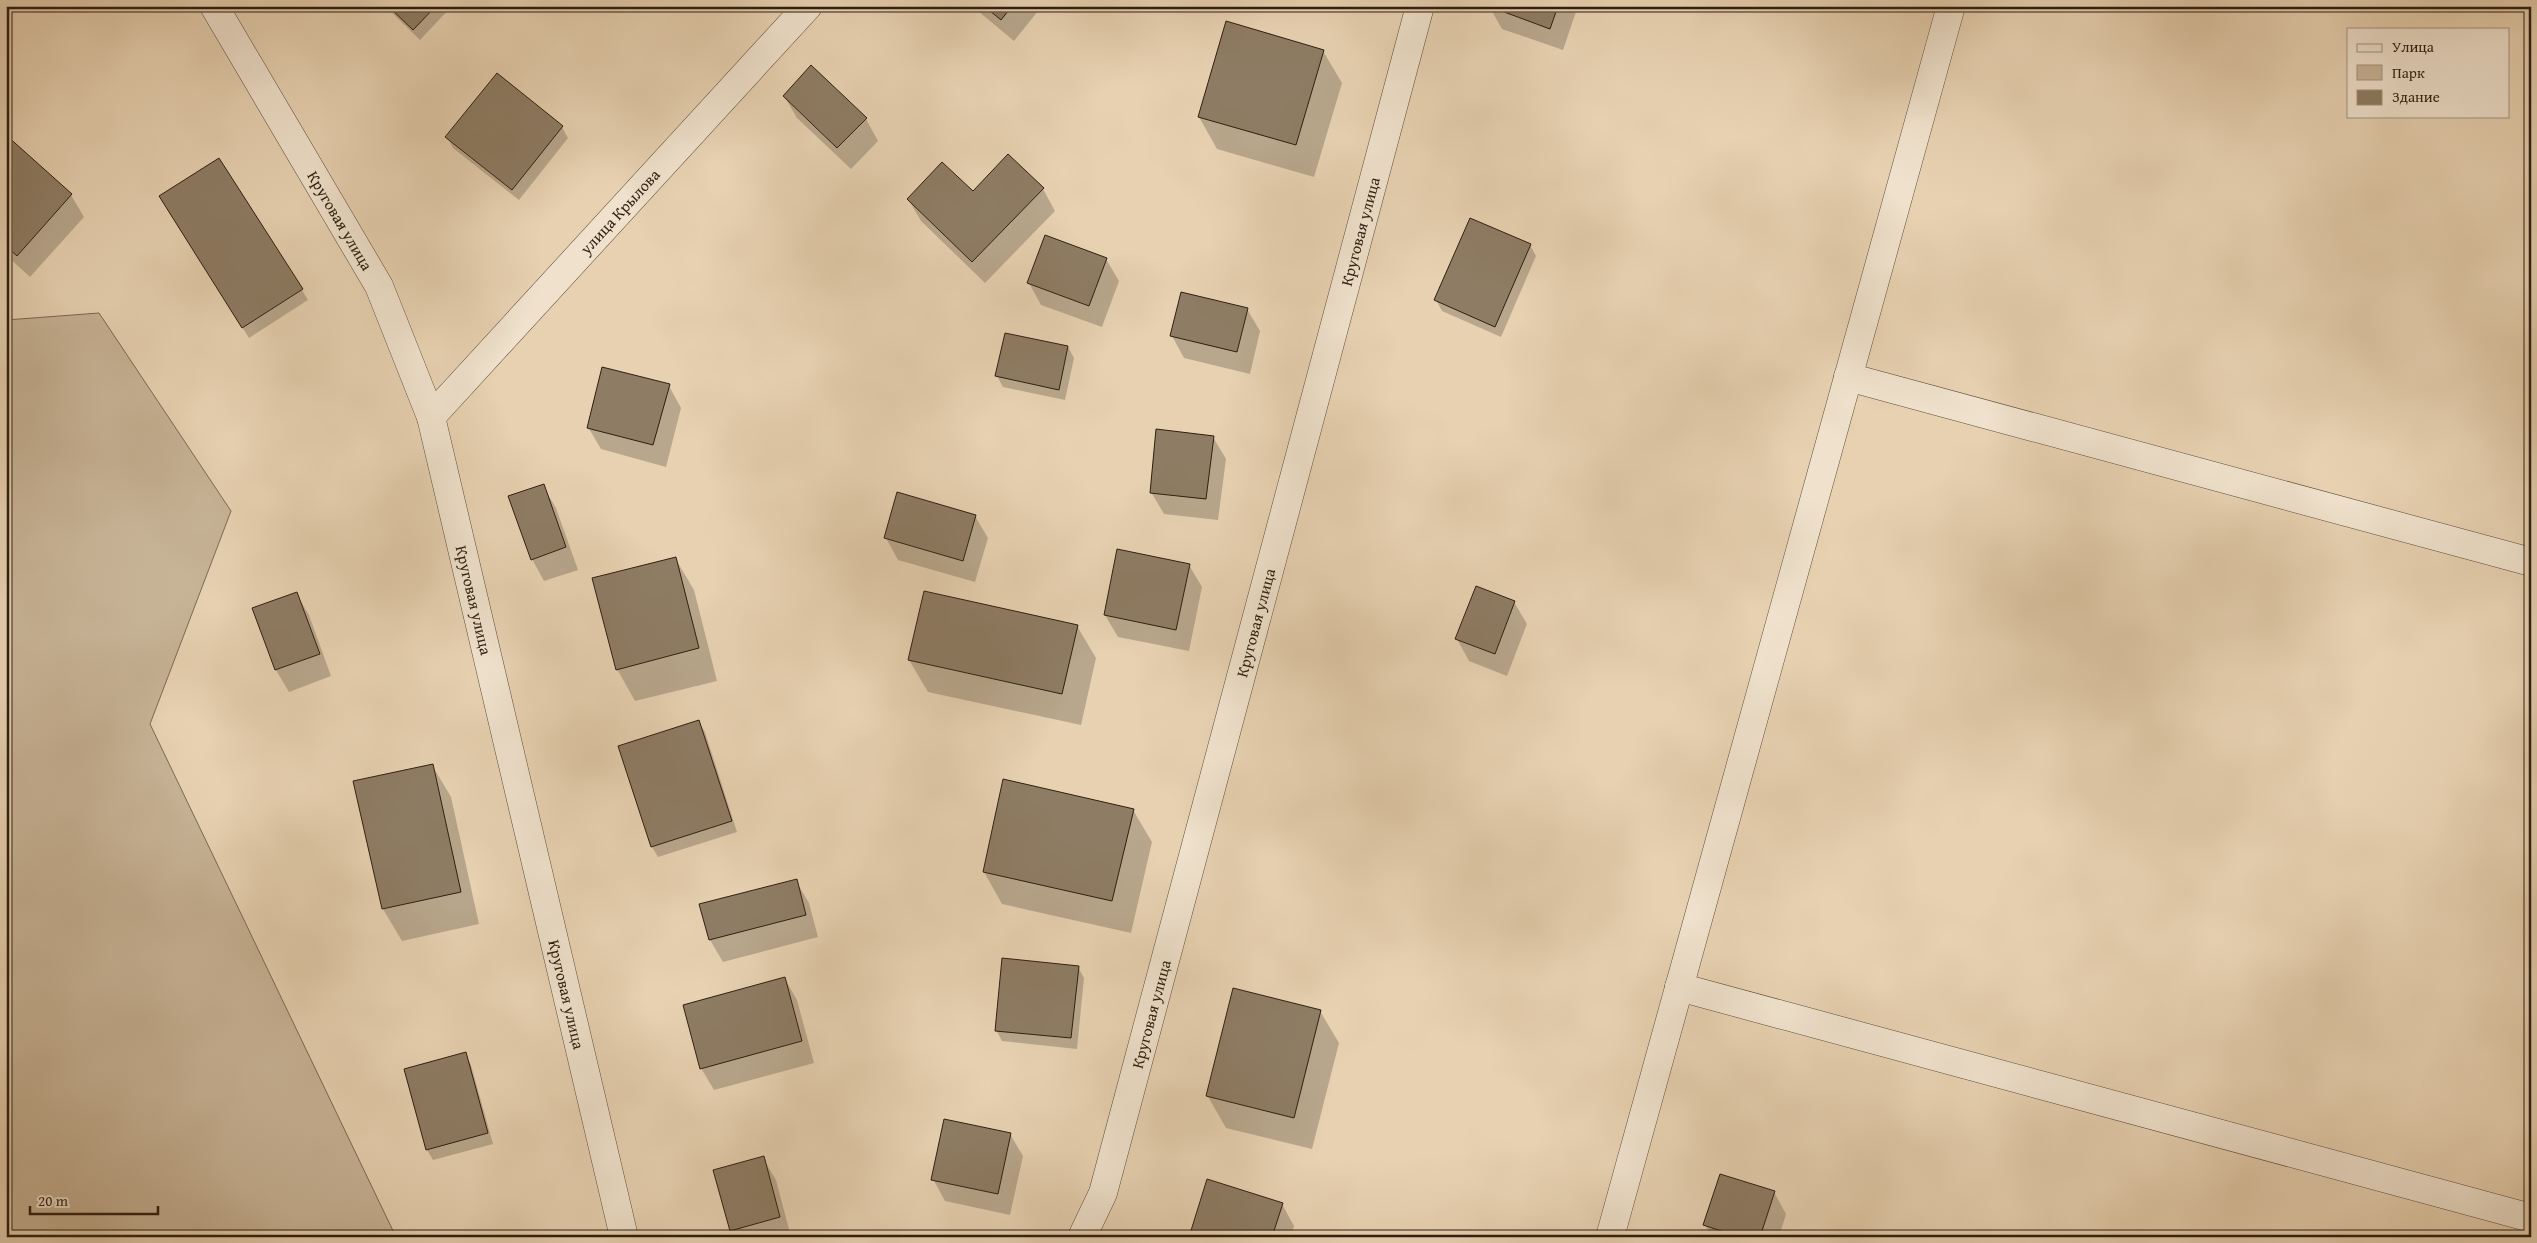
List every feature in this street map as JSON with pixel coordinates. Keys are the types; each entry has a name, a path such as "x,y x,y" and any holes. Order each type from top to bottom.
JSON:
{"street":[{"name":"Круговая улица","path":"214,6 379,286 431,417 624,1237"},
{"name":"улица Крылова","path":"431,417 808,6"},
{"name":"Круговая улица","path":"1082,1237 1103,1193 1420,6"},
{"path":"1610,1237 1952,6"},
{"path":"1848,377 2531,562"},
{"path":"1679,988 2531,1218"}],"green space":[{"path":"99,313 231,511 150,724 396,1237 6,1237 6,320"}],"building":[{"path":"388,6 436,6 413,30"},
{"path":"984,6 1012,6 1001,20"},
{"path":"1488,6 1558,6 1550,29"},
{"path":"1226,21 1324,50 1296,145 1198,117"},
{"path":"811,65 867,118 837,148 783,96"},
{"path":"497,73 563,126 512,190 445,137"},
{"path":"6,135 72,194 17,256 6,246"},
{"path":"1008,154 1044,188 972,262 907,199 942,162 973,191"},
{"path":"219,158 303,289 242,328 159,196"},
{"path":"1470,218 1531,244 1495,327 1434,300"},
{"path":"1045,235 1107,258 1089,306 1027,283"},
{"path":"1181,292 1248,308 1237,352 1170,336"},
{"path":"1005,333 1068,346 1059,390 995,376"},
{"path":"602,367 670,384 653,445 587,428"},
{"path":"1156,429 1214,436 1206,499 1150,493"},
{"path":"544,484 566,547 531,560 508,496"},
{"path":"897,492 976,515 963,561 884,538"},
{"path":"1117,549 1190,564 1176,630 1104,615"},
{"path":"676,557 699,648 616,670 592,578"},
{"path":"1476,586 1515,601 1495,654 1455,639"},
{"path":"924,591 1078,625 1062,694 908,660"},
{"path":"297,592 320,654 275,670 252,608"},
{"path":"699,720 732,821 651,847 618,746"},
{"path":"433,764 461,892 382,909 353,781"},
{"path":"1003,779 1134,809 1112,901 983,872"},
{"path":"797,879 806,915 709,940 699,904"},
{"path":"1002,958 1079,966 1071,1038 995,1031"},
{"path":"785,977 802,1041 700,1069 683,1005"},
{"path":"1233,988 1321,1010 1294,1118 1206,1096"},
{"path":"466,1052 488,1133 426,1150 404,1069"},
{"path":"944,1119 1011,1133 998,1194 931,1180"},
{"path":"764,1156 780,1217 730,1231 713,1170"},
{"path":"1720,1174 1775,1191 1760,1237 1740,1237 1703,1225"},
{"path":"1207,1179 1283,1203 1272,1237 1189,1237"}]}
